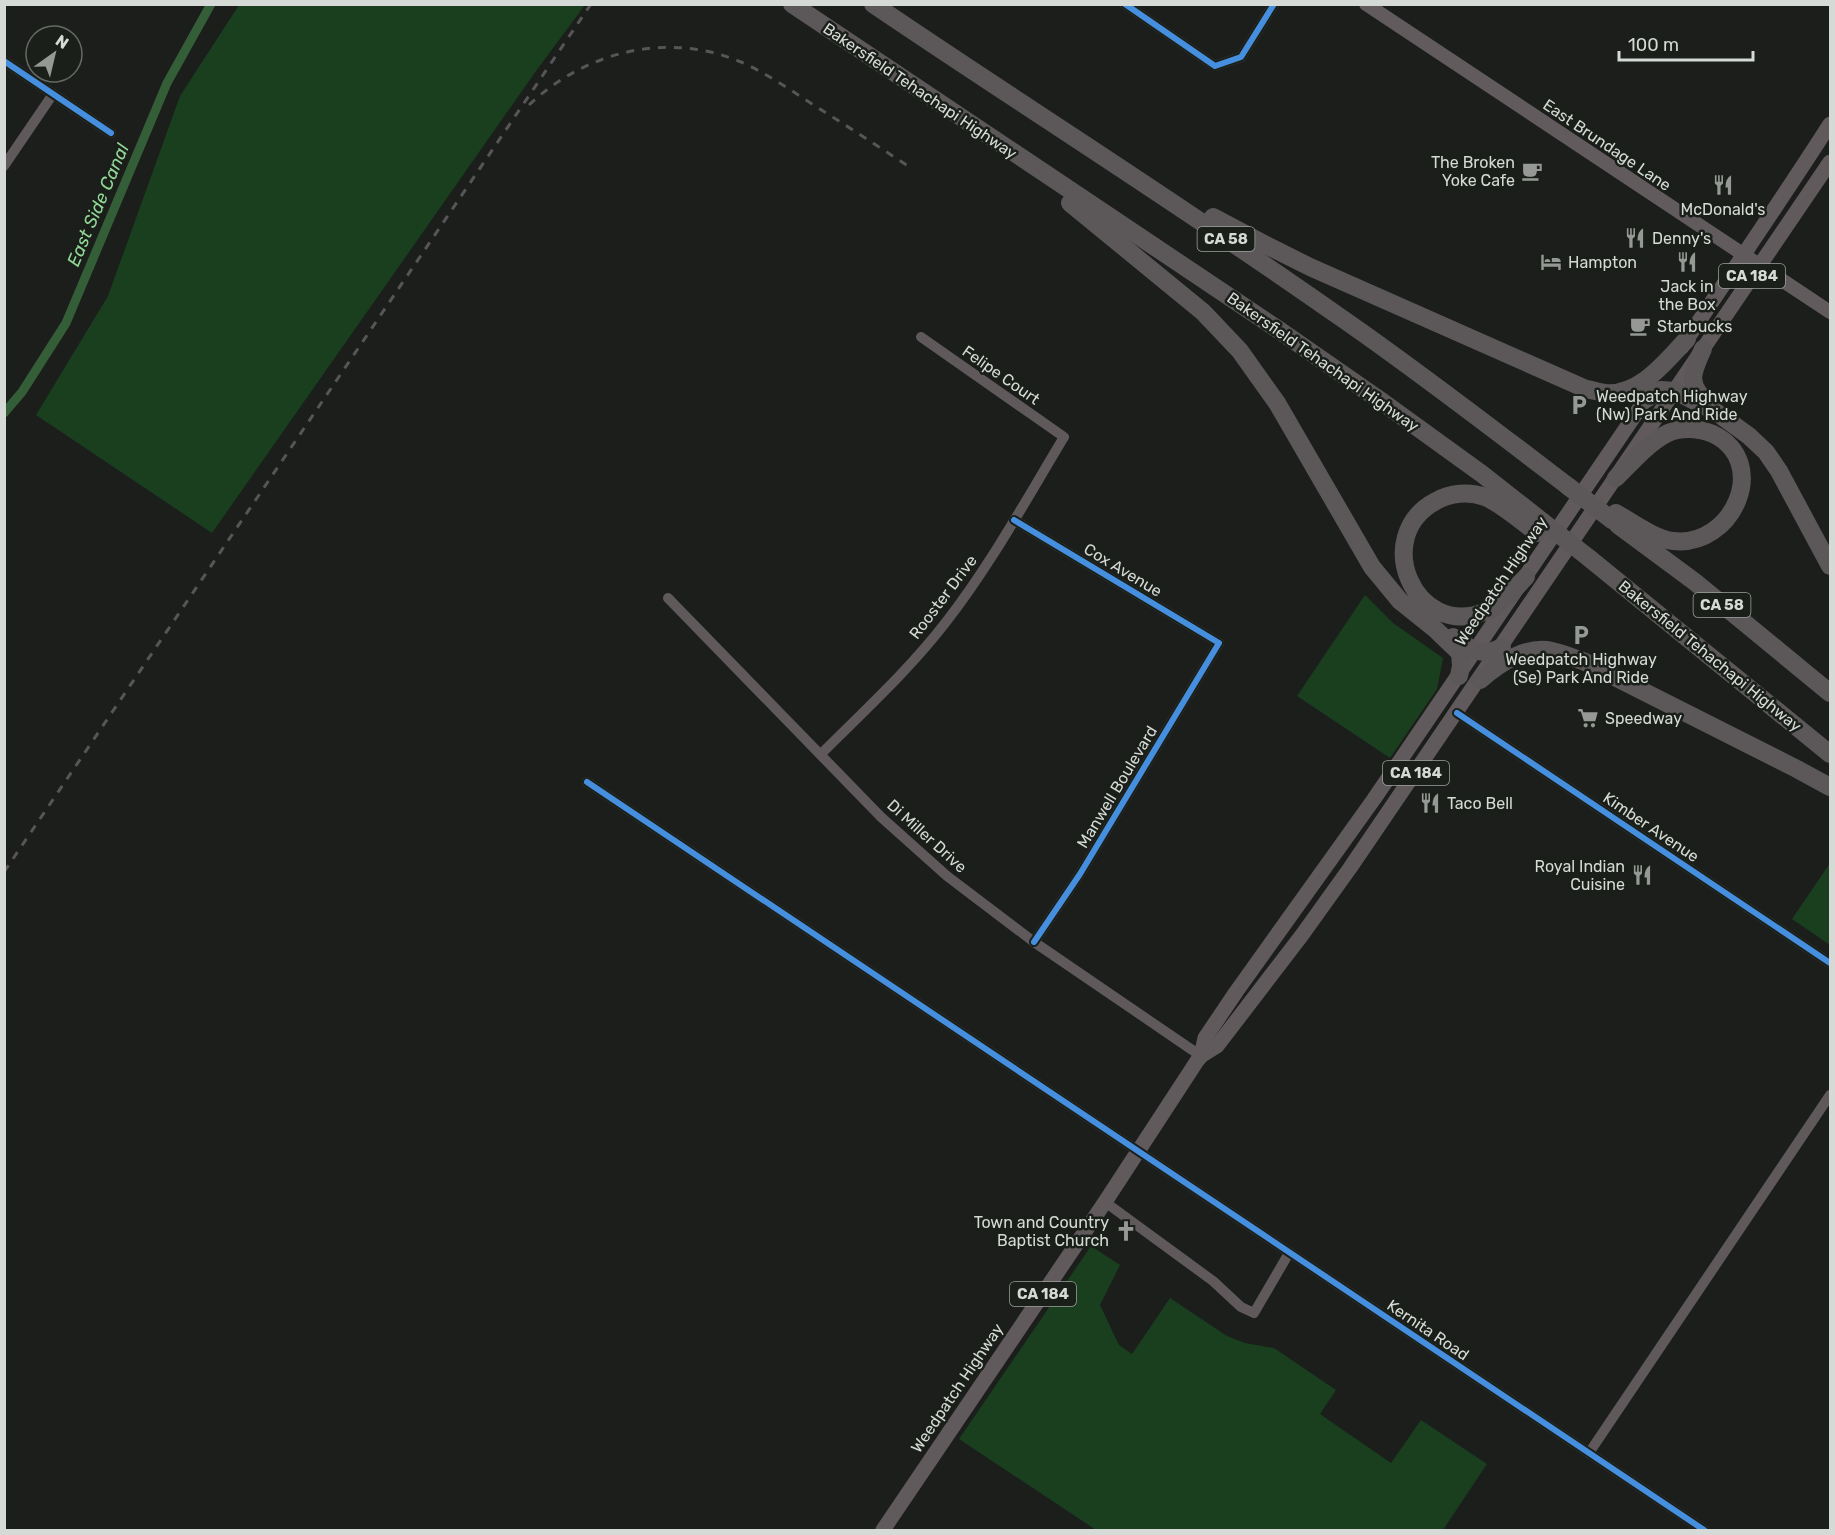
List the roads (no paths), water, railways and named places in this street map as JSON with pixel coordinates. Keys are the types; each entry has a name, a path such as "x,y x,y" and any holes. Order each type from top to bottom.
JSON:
{"highway":[{"name":"Bakersfield Tehachapi Highway","path":"792,4 1280,330 1445,448 1540,528 1669,623 1830,754"},
{"name":"CA 58","path":"873,4 1251,255 1428,379 1569,487 1614,516 1830,693"},
{"path":"985,80 1174,195 1268,246 1586,389 1607,393 1629,389 1650,377 1687,339"},
{"path":"1038,170 1069,202 1203,312 1240,351 1277,403 1372,567 1400,601 1460,653 1459,676"},
{"path":"1703,349 1692,375 1693,383 1696,390 1716,412"},
{"path":"1646,399 1661,390 1675,391 1716,412 1766,452 1779,471 1830,566"},
{"path":"1614,516 1662,538 1672,541 1693,540 1715,531 1731,515 1740,494 1742,481 1741,469 1731,447 1707,431 1689,429 1674,431 1659,439 1616,478"},
{"path":"1526,577 1507,596 1484,612 1463,616 1450,614 1428,604 1413,588 1404,565 1404,542 1413,520 1430,504 1450,495 1462,494 1486,498 1540,528"},
{"path":"1435,629 1476,651 1486,653 1502,646"},
{"path":"1479,680 1520,654 1550,650 1583,661 1830,787"}],"main road":[{"name":"East Brundage Lane","path":"1366,4 1830,312"},
{"name":"Weedpatch Highway","path":"883,1530 1201,1056 1205,1038 1356,826 1459,676 1776,208 1830,124"},
{"name":"Weedpatch Highway","path":"1201,1056 1217,1046 1302,935 1368,842 1830,162"}],"street":[{"path":"1125,4 1215,66 1241,57 1274,4"},
{"path":"4,61 111,133"},
{"path":"4,166 53,94"},
{"name":"Felipe Court","path":"921,337 1064,437"},
{"name":"Rooster Drive","path":"820,754 890,686 945,623 993,556 1064,437"},
{"name":"Cox Avenue","path":"1014,520 1219,643"},
{"name":"Di Miller Drive","path":"668,598 881,817 914,847 981,903 1034,942 1201,1056"},
{"name":"Manwell Boulevard","path":"1034,942 1086,864 1219,643"},
{"name":"Kimber Avenue","path":"1457,713 1830,963"},
{"name":"Kernita Road","path":"587,782 1704,1530"},
{"path":"1589,1453 1830,1095"},
{"path":"1105,1202 1214,1281 1241,1306 1254,1313 1289,1253"}],"waterway":[{"name":"East Side Canal","path":"4,413 22,392 66,323 167,83 211,4"}],"railway":[{"path":"4,872 591,4"},
{"path":"529,105 551,86 602,59 657,48 685,48 713,53 741,62 759,71 908,166"}],"place":[{"name":"The Broken Yoke Cafe","path":"1532,171"},
{"name":"McDonald's","path":"1723,185"},
{"name":"Denny's","path":"1635,238"},
{"name":"Hampton","path":"1551,262"},
{"name":"Jack in the Box","path":"1687,262"},
{"name":"Starbucks","path":"1640,326"},
{"name":"Weedpatch Highway (Nw) Park And Ride","path":"1579,405"},
{"name":"Weedpatch Highway (Se) Park And Ride","path":"1581,635"},
{"name":"Speedway","path":"1588,718"},
{"name":"Taco Bell","path":"1430,803"},
{"name":"Royal Indian Cuisine","path":"1642,875"},
{"name":"Town and Country Baptist Church","path":"1126,1231"}]}
